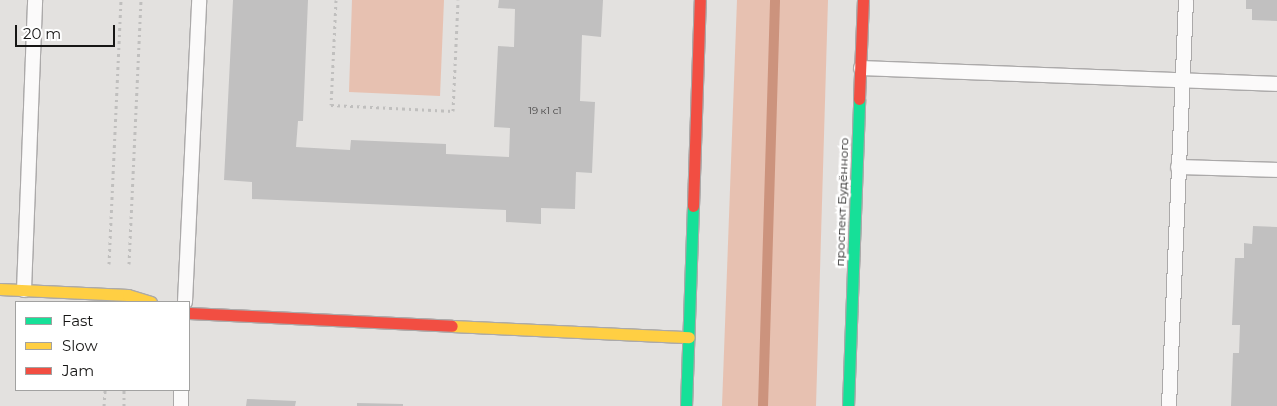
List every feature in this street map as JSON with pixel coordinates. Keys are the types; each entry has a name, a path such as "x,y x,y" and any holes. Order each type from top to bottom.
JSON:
{"street":[{"path":"686,406 700,0"},
{"name":"проспект Будённого","path":"848,406 863,0"},
{"path":"0,289 128,295 148,301"},
{"path":"190,312 689,337"}],"lane":[{"path":"24,290 35,0"},
{"path":"184,301 199,0"},
{"path":"1169,406 1181,82 1186,0"},
{"path":"861,68 1181,82 1277,84"},
{"path":"1178,167 1277,170"},
{"path":"180,406 181,391"}],"path":[{"path":"108,294 121,0"},
{"path":"128,295 141,0"},
{"path":"336,0 331,105 453,111 458,0"},
{"path":"104,406 105,391"},
{"path":"124,391 124,406"}],"shaded area":[{"path":"352,0 444,0 440,96 349,92"},
{"path":"737,0 828,0 816,406 722,406"}],"building":[{"path":"233,0 308,0 303,121 298,121 296,147 350,150 351,140 446,144 446,154 509,157 510,128 494,127 498,46 514,47 515,9 498,8 499,0 603,0 601,37 582,35 580,101 595,102 592,173 576,172 575,209 541,208 541,224 506,222 506,210 252,199 252,182 224,180"},
{"path":"1246,0 1277,0 1277,21 1252,20 1252,9 1246,9"},
{"path":"1253,226 1277,227 1277,406 1231,406 1233,353 1239,353 1240,325 1232,325 1235,258 1244,258 1244,243 1252,244"},
{"path":"247,399 296,401 295,406 246,406"},
{"path":"357,403 403,404 403,406 357,406"}],"waterway":[{"path":"763,406 775,0"}],"traffic: fast":[{"path":"848,406 859,99"},
{"path":"686,406 693,206"}],"traffic: slow":[{"path":"0,289 128,295 148,301"},
{"path":"452,326 689,337"}],"traffic: jam":[{"path":"693,206 700,0"},
{"path":"859,99 863,0"},
{"path":"190,313 452,326"}]}
